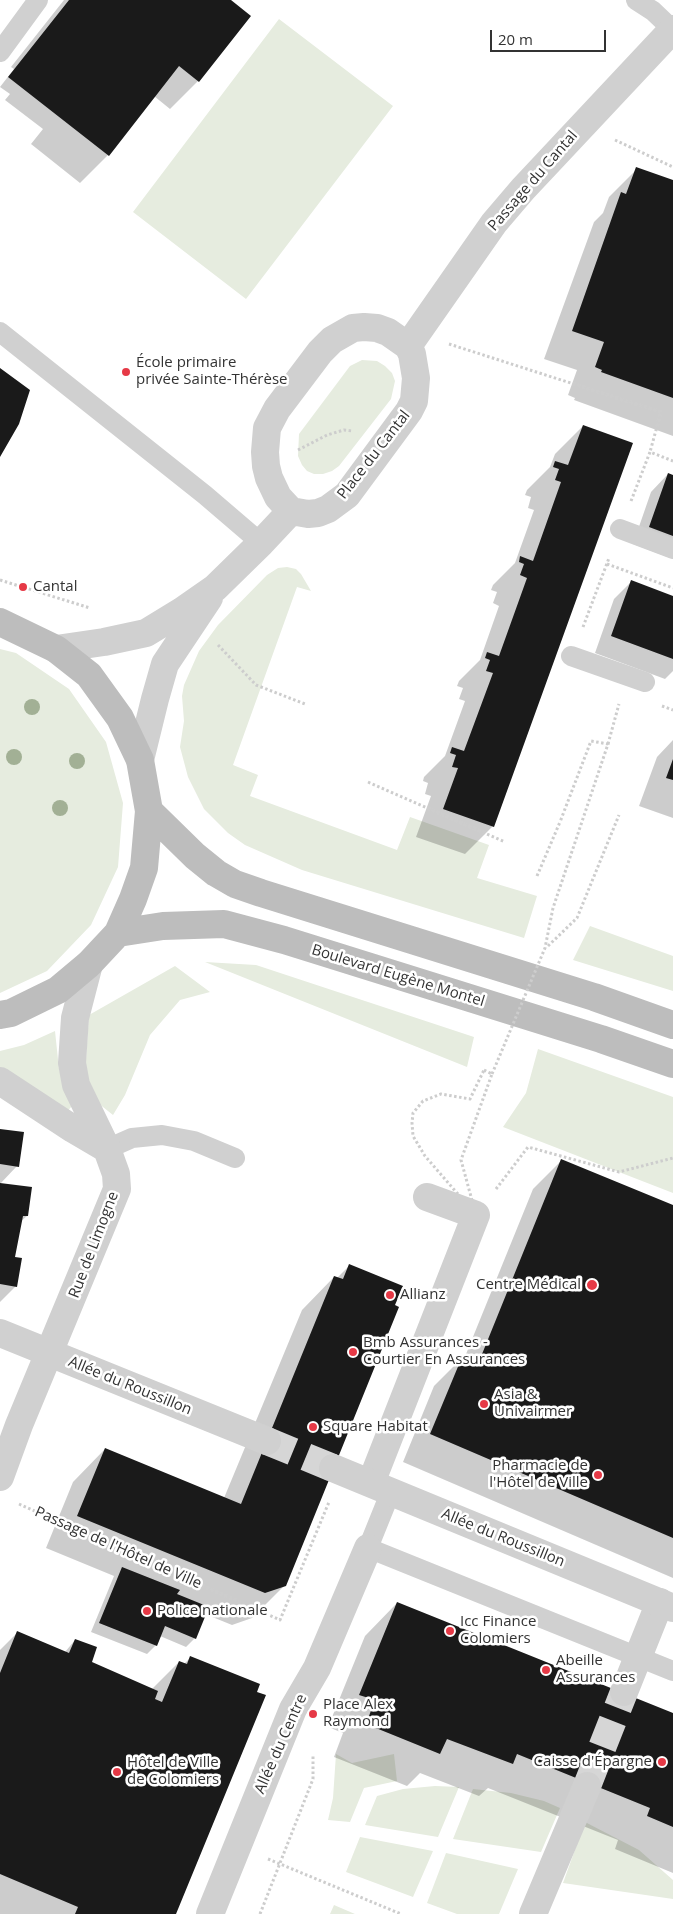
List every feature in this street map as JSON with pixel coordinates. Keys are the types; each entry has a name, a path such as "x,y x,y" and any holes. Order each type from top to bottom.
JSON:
{"main road":[{"path":"0,622 56,649 89,675 120,718 140,760 149,811 144,868 118,933 89,964 58,990 11,1013 0,1015"},
{"path":"149,811 216,874 235,884 594,997 673,1025"},
{"name":"Boulevard Eugène Montel","path":"118,933 163,926 224,924 284,940 573,1030 673,1064"}],"street":[{"name":"Passage du Cantal","path":"408,346 494,223 550,159 673,29"},
{"path":"56,649 104,642 146,632 182,611 215,588 291,511 278,497 269,478 265,452 267,428 271,417 320,352 332,340 352,328 364,327 377,328 388,332 408,346"},
{"name":"Place du Cantal","path":"291,511 308,514 318,513 347,495 409,411 414,401 416,378 412,354 408,346"},
{"path":"140,760 154,699 165,664 215,588"},
{"name":"Rue de Limogne","path":"0,1477 19,1425 117,1189 116,1174 107,1149 76,1086 72,1063 75,1018 89,964"},
{"path":"0,1081 107,1149"},
{"path":"381,1487 479,1212 427,1197"},
{"path":"0,1333 49,1353"},
{"name":"Allée du Roussillon","path":"49,1353 267,1440"},
{"name":"Allée du Roussillon","path":"338,1470 666,1605"},
{"name":"Allée du Centre","path":"210,1914 293,1709 317,1668 368,1548"},
{"path":"624,1692 637,1657 666,1605"},
{"path":"534,1914 587,1786"}],"lane":[{"path":"0,52 38,0"},
{"path":"636,0 673,29"},
{"path":"0,332 205,495 261,543"},
{"path":"620,529 673,549"},
{"path":"571,656 646,682"},
{"path":"107,1149 132,1138 162,1134 194,1141 236,1158"},
{"path":"381,1487 368,1548 673,1671"}],"path":[{"path":"604,102 615,140 673,167"},
{"path":"431,312 436,340 661,412 650,452 628,508"},
{"path":"265,452 293,452 305,448 327,435 344,430 354,431 378,452"},
{"path":"650,452 673,460"},
{"path":"582,633 610,555"},
{"path":"607,564 673,588"},
{"path":"0,580 94,609"},
{"path":"194,622 211,637 256,685 305,704"},
{"path":"461,1160 492,1074 545,948 553,908 608,744 590,741 560,822 537,876"},
{"path":"368,782 506,842"},
{"path":"545,948 577,918 619,815"},
{"path":"424,1156 414,1136 413,1113 423,1101 441,1094 470,1099 484,1070 492,1074"},
{"path":"493,1192 528,1146 619,1172 673,1158"},
{"name":"Passage de l'Hôtel de Ville","path":"18,1504 280,1620 338,1470"},
{"path":"237,1846 401,1914"}],"shaded area":[{"path":"279,19 393,106 246,299 133,212"},
{"path":"362,360 377,361 392,373 395,381 391,399 339,466 323,474 314,474 307,471 298,456 299,434 350,366"},
{"path":"278,568 296,569 301,574 311,591 297,587 233,765 258,775 250,796 397,850 410,817 489,845 477,878 537,896 524,938 302,870 245,845 228,833 204,809 188,777 180,747 184,721 182,696 184,685 199,651 218,625 267,575"},
{"path":"0,649 16,653 69,689 106,742 123,803 118,867 91,925 47,971 0,993"},
{"path":"590,926 673,956 673,991 573,960"},
{"path":"205,962 256,965 474,1037 467,1067"},
{"path":"175,966 210,992 180,1000 150,1035 125,1095 113,1115 98,1103 85,1074 89,1015"},
{"path":"55,1031 59,1069 72,1106 65,1114 28,1085 0,1067 0,1051 24,1045"},
{"path":"538,1049 673,1097 673,1193 503,1127 526,1093"},
{"path":"336,1754 352,1763 394,1754 397,1781 364,1788 350,1822 328,1820 333,1798"},
{"path":"435,1786 459,1787 438,1837 365,1825 377,1796 403,1789"},
{"path":"473,1789 511,1793 544,1801 560,1808 541,1852 453,1839"},
{"path":"585,1822 639,1850 673,1880 673,1899 563,1883"},
{"path":"360,1837 433,1851 413,1897 346,1872"},
{"path":"446,1853 518,1869 499,1914 457,1914 427,1903"},
{"path":"334,1905 355,1914 330,1914"}],"building":[{"path":"69,0 231,0 251,16 199,82 179,66 109,156 8,77"},
{"path":"636,167 673,180 673,398 601,372 602,370 595,367 604,342 572,331 621,192 626,194"},
{"path":"0,368 30,390 19,424 0,457"},
{"path":"583,425 633,443 494,827 443,809 458,768 452,767 456,755 450,753 452,747 464,751 493,673 486,671 490,660 485,658 487,652 499,656 527,578 520,575 524,564 519,562 520,556 533,561 561,482 555,480 559,469 553,467 555,461 568,465"},
{"path":"668,473 673,475 673,536 649,527"},
{"path":"631,580 673,596 673,659 611,636"},
{"path":"673,759 673,780 666,778"},
{"path":"0,1129 24,1132 19,1167 0,1164"},
{"name":"Centre Médical","path":"561,1159 673,1205 673,1538 430,1434 462,1357 478,1364"},
{"path":"0,1183 32,1187 28,1216 23,1216 15,1257 22,1258 17,1287 0,1284"},
{"path":"349,1264 403,1286 395,1305 399,1307 286,1586 265,1593 77,1516 105,1448 241,1504 334,1276 343,1279"},
{"path":"122,1567 180,1590 177,1594 209,1607 196,1639 165,1626 157,1646 99,1623"},
{"path":"397,1602 673,1713 673,1827 647,1816 650,1808 517,1754 513,1764 447,1739 440,1754 366,1724 375,1700 359,1695"},
{"name":"Hôtel de Ville de Colomiers","path":"17,1631 69,1653 75,1639 97,1647 92,1662 158,1691 155,1699 162,1702 179,1661 187,1664 190,1656 260,1684 257,1692 266,1695 176,1914 75,1914 78,1907 0,1874 0,1673"}],"tunnel":[{"path":"267,1441 333,1468"},
{"path":"587,1786 624,1692"}],"place":[{"name":"École primaire privée Sainte-Thérèse","path":"126,372"},
{"name":"Cantal","path":"23,587"},
{"name":"Centre Médical","path":"592,1285"},
{"name":"Allianz","path":"390,1295"},
{"name":"Bmb Assurances - Courtier En Assurances","path":"353,1352"},
{"name":"Asia & Univairmer","path":"484,1404"},
{"name":"Square Habitat","path":"313,1427"},
{"name":"Pharmacie de l'Hôtel de Ville","path":"598,1475"},
{"name":"Police nationale","path":"147,1611"},
{"name":"Icc Finance Colomiers","path":"450,1631"},
{"name":"Abeille Assurances","path":"546,1670"},
{"name":"Place Alex Raymond","path":"313,1714"},
{"name":"Caisse d'Épargne","path":"662,1762"},
{"name":"Hôtel de Ville de Colomiers","path":"117,1772"}]}
